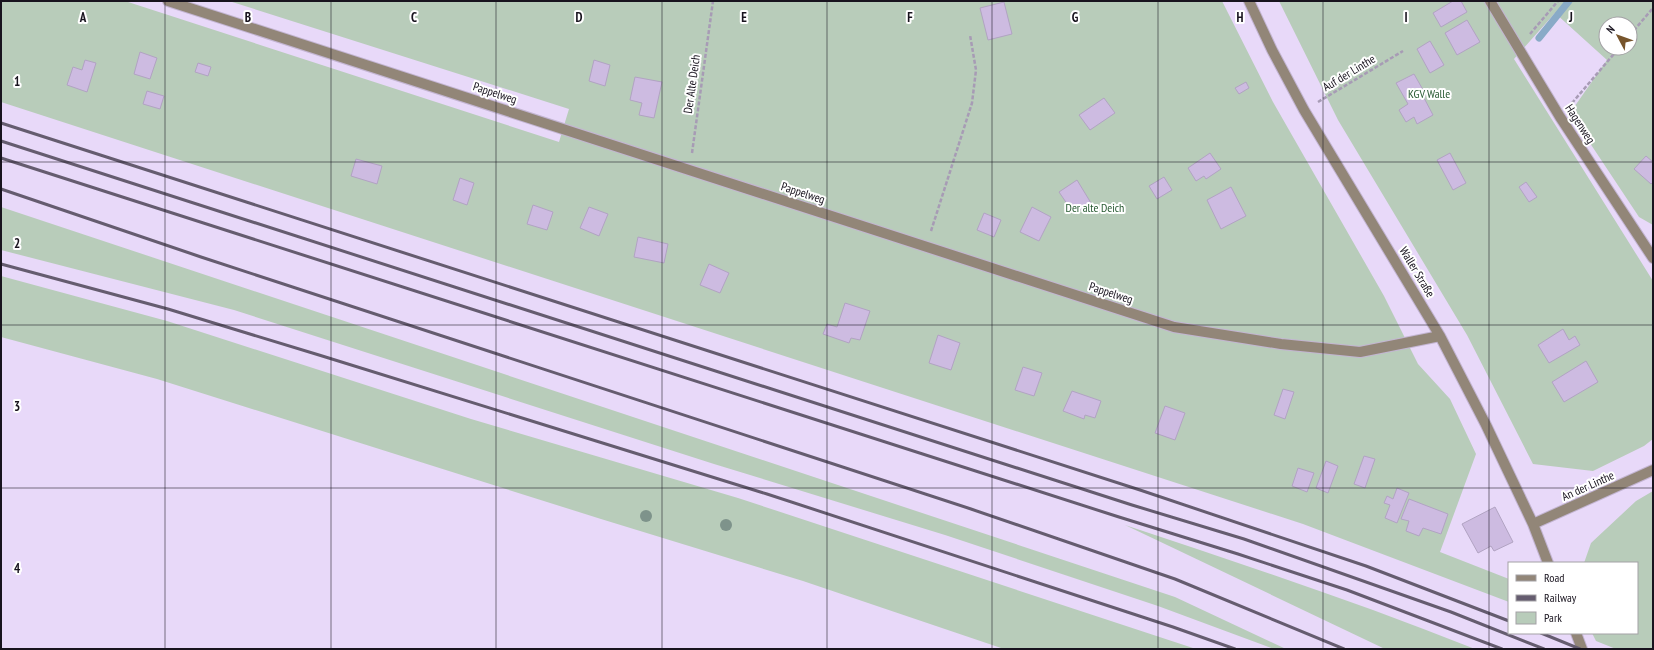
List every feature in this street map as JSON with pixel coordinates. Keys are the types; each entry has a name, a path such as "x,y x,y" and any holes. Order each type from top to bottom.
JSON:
{"street":[{"name":"Pappelweg","path":"168,1 1174,327 1281,344 1360,352 1440,336"},
{"name":"Waller Straße","path":"1249,1 1272,50 1304,110 1440,336 1486,425 1533,524 1548,562"},
{"name":"Hagenweg","path":"1490,1 1560,118 1653,258"},
{"name":"An der Linthe","path":"1533,524 1653,470"},
{"path":"1576,634 1582,649"}],"path":[{"name":"Der Alte Deich","path":"689,170 713,1"},
{"path":"1518,48 1558,1"},
{"path":"1638,26 1653,8"},
{"path":"926,247 972,103 976,70 970,35"},
{"name":"Auf der Linthe","path":"1304,110 1403,51"},
{"path":"1560,118 1612,56"}],"green space":[{"name":"Der alte Deich","path":"1,1 125,1 559,142 569,109 229,1 1222,1 1273,102 1384,296 1418,364 1450,399 1476,454 1440,552 1508,579 1508,602 1303,524 1,102"},
{"name":"KGV Walle","path":"1279,1 1653,1 1653,225 1639,217 1570,113 1607,60 1603,56 1638,56 1638,16 1598,16 1598,52 1555,13 1514,59 1653,281 1653,439 1644,446 1593,471 1533,464 1467,335 1338,120"},
{"path":"1,207 1175,597 1286,649 1274,649 1158,606 945,535 714,464 234,310 1,250"},
{"path":"1,276 167,321 471,419 738,498 1196,649 1004,649 803,581 157,379 1,337"},
{"path":"1653,491 1653,649 1616,649 1596,641 1592,634 1638,634 1638,562 1584,562 1591,543 1636,501"},
{"path":"1125,525 1345,600 1475,649 1385,649"}],"building":[{"path":"1453,1 1461,1 1467,12 1441,27 1433,13"},
{"path":"1004,2 1012,34 988,40 980,8"},
{"path":"1467,20 1480,42 1457,55 1445,33"},
{"path":"1430,41 1444,65 1430,73 1417,49"},
{"path":"140,52 157,58 150,79 134,74"},
{"path":"85,60 96,63 87,92 67,85 73,67 82,70"},
{"path":"594,60 610,65 605,86 589,81"},
{"path":"198,63 211,67 208,76 195,72"},
{"path":"1414,74 1426,95 1423,96 1433,115 1417,124 1414,117 1406,122 1399,110 1408,104 1396,83"},
{"path":"635,77 662,82 654,118 639,115 642,103 630,100"},
{"path":"1246,82 1249,88 1239,94 1235,88"},
{"path":"147,91 164,96 160,109 143,104"},
{"path":"1104,98 1115,113 1090,130 1079,115"},
{"path":"1210,153 1221,169 1206,179 1204,176 1196,181 1188,168"},
{"path":"1450,153 1466,183 1453,190 1437,160"},
{"path":"1646,156 1653,162 1653,182 1651,184 1634,169"},
{"path":"356,159 382,166 377,184 351,176"},
{"path":"1164,177 1172,190 1157,199 1149,186"},
{"path":"460,178 474,183 467,205 453,200"},
{"path":"1077,180 1091,203 1074,214 1059,192"},
{"path":"1526,182 1537,197 1529,202 1519,187"},
{"path":"1231,187 1246,216 1221,229 1207,200"},
{"path":"533,205 553,212 547,230 527,224"},
{"path":"589,207 608,214 599,236 580,228"},
{"path":"1032,207 1051,217 1039,241 1020,232"},
{"path":"984,213 1001,220 994,237 977,230"},
{"path":"638,237 668,244 664,263 634,257"},
{"path":"709,264 729,273 720,293 700,285"},
{"path":"845,303 870,311 860,340 851,338 849,343 823,334 827,324 837,327"},
{"path":"1563,329 1569,340 1575,336 1580,345 1549,363 1538,345"},
{"path":"938,335 960,343 951,370 929,363"},
{"path":"1586,361 1598,382 1564,402 1552,382"},
{"path":"1023,367 1042,373 1034,396 1015,390"},
{"path":"1283,389 1294,392 1285,419 1274,415"},
{"path":"1072,391 1101,401 1095,418 1085,415 1084,419 1063,411"},
{"path":"1165,406 1185,413 1175,440 1155,433"},
{"path":"1364,456 1375,459 1365,488 1354,484"},
{"path":"1326,461 1338,466 1328,493 1316,488"},
{"path":"1298,468 1314,473 1307,492 1292,486"},
{"path":"1397,488 1409,493 1397,523 1385,518 1390,505 1384,503 1387,496 1393,499"},
{"path":"1409,499 1448,514 1441,534 1423,528 1419,536 1406,531 1409,521 1401,519"},
{"path":"1495,507 1513,542 1494,551 1491,546 1478,553 1462,524"}],"waterway":[{"path":"1539,38 1569,1"}],"railway":[{"path":"1,123 1140,490 1366,566 1508,621"},
{"path":"1,141 1132,505 1244,539 1451,612 1544,649"},
{"path":"1,158 1238,554 1347,590 1502,649"},
{"path":"1,189 201,257 971,509 1175,579 1344,649"},
{"path":"1,264 168,309 767,494 1173,627 1235,649"},
{"path":"1543,634 1580,649"}]}
